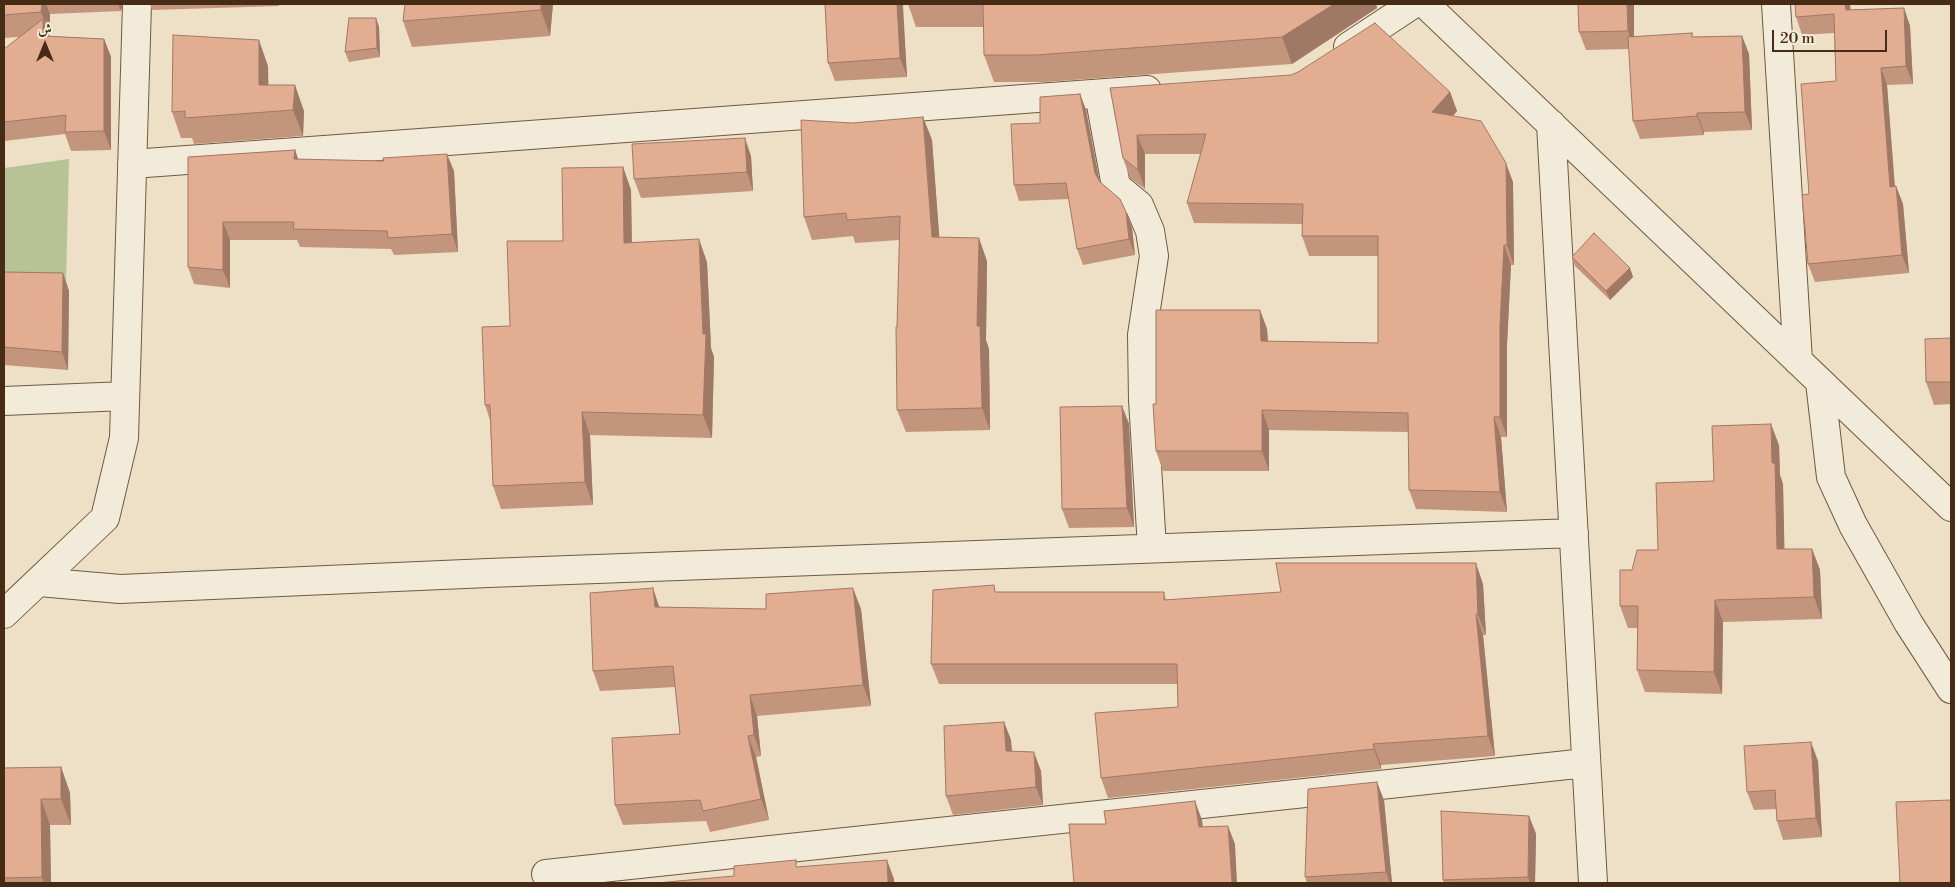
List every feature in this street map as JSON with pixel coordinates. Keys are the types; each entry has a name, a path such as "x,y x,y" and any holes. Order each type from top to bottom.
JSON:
{"street":[{"path":"4,614 105,518 124,438 137,4"},
{"path":"1325,62 1413,4"},
{"path":"1425,4 1951,507"},
{"path":"1776,4 1798,361"},
{"path":"132,164 1168,89"},
{"path":"1099,94 1116,186 1139,205 1150,231 1154,256 1142,335 1152,548"},
{"path":"1551,124 1593,883"},
{"path":"1820,382 1831,477 1853,525 1909,624 1951,689"},
{"path":"4,401 125,396"},
{"path":"39,582 120,590 1152,548 1574,533"},
{"path":"546,874 1586,763"}],"green space":[{"path":"69,159 66,283 4,287 4,168"}],"building":[{"path":"4,4 42,4 41,12 4,15"},
{"path":"405,4 541,4 541,10 403,21"},
{"path":"825,4 897,4 900,58 828,63"},
{"path":"983,4 1334,4 1282,37 1036,55 984,55"},
{"path":"1578,4 1627,4 1628,31 1579,32"},
{"path":"1795,4 1845,4 1846,10 1904,8 1906,66 1881,68 1890,187 1896,186 1902,255 1808,264 1802,195 1809,194 1801,84 1836,81 1834,14 1796,17"},
{"path":"349,18 376,18 377,48 345,52"},
{"path":"43,19 43,36 104,39 104,131 65,132 66,115 4,122 4,49"},
{"path":"1375,23 1450,92 1432,112 1481,121 1506,163 1507,245 1504,245 1500,325 1500,417 1494,417 1500,492 1409,490 1408,413 1262,410 1262,451 1156,451 1153,404 1156,404 1156,310 1260,310 1261,341 1378,343 1378,236 1302,236 1303,204 1187,203 1206,134 1137,135 1138,170 1123,158 1110,88 1291,75"},
{"path":"1692,33 1692,37 1742,36 1745,112 1697,113 1697,116 1633,121 1628,37"},
{"path":"173,35 259,40 259,85 295,85 293,110 185,118 185,111 172,112"},
{"path":"1080,94 1095,173 1100,182 1120,199 1126,212 1129,239 1077,249 1066,183 1014,185 1011,124 1040,123 1040,97"},
{"path":"923,117 932,237 979,238 977,326 980,326 982,408 897,410 896,327 900,216 847,220 846,213 804,217 801,120 852,123"},
{"path":"745,138 747,172 634,179 632,144"},
{"path":"295,150 294,159 384,161 383,158 447,154 452,234 388,238 387,231 293,229 294,222 223,222 223,270 188,267 188,157"},
{"path":"623,167 624,243 699,239 703,334 706,334 703,415 582,412 585,482 493,486 490,405 485,405 482,327 510,326 507,241 563,241 562,168"},
{"path":"1594,233 1630,268 1606,291 1572,257"},
{"path":"4,272 63,273 62,352 4,347"},
{"path":"1951,338 1951,382 1926,382 1925,339"},
{"path":"1122,406 1127,508 1062,509 1060,407"},
{"path":"1771,424 1772,463 1775,463 1777,549 1812,549 1814,597 1715,600 1714,672 1637,670 1638,606 1620,606 1620,570 1632,570 1637,550 1658,550 1656,483 1714,481 1712,426"},
{"path":"1276,563 1476,563 1478,615 1476,614 1488,736 1373,744 1374,749 1101,778 1095,713 1178,707 1177,664 931,664 933,590 994,585 995,592 1164,592 1164,600 1281,592"},
{"path":"653,588 655,607 766,609 766,594 853,588 863,685 750,695 754,735 748,736 761,799 703,811 700,800 615,805 612,738 680,734 673,666 593,671 590,593"},
{"path":"1004,722 1006,751 1034,752 1036,787 946,796 944,726"},
{"path":"1811,742 1816,818 1777,821 1775,790 1747,792 1744,746"},
{"path":"61,767 61,799 41,799 42,877 4,878 4,768"},
{"path":"1377,782 1386,872 1305,877 1308,789"},
{"path":"1951,800 1951,883 1900,883 1896,802"},
{"path":"1195,801 1199,827 1228,826 1232,883 1074,883 1069,824 1106,824 1104,811"},
{"path":"1441,811 1529,816 1528,877 1443,880"},
{"path":"796,860 796,867 887,860 888,883 656,883 734,876 734,866"}]}
